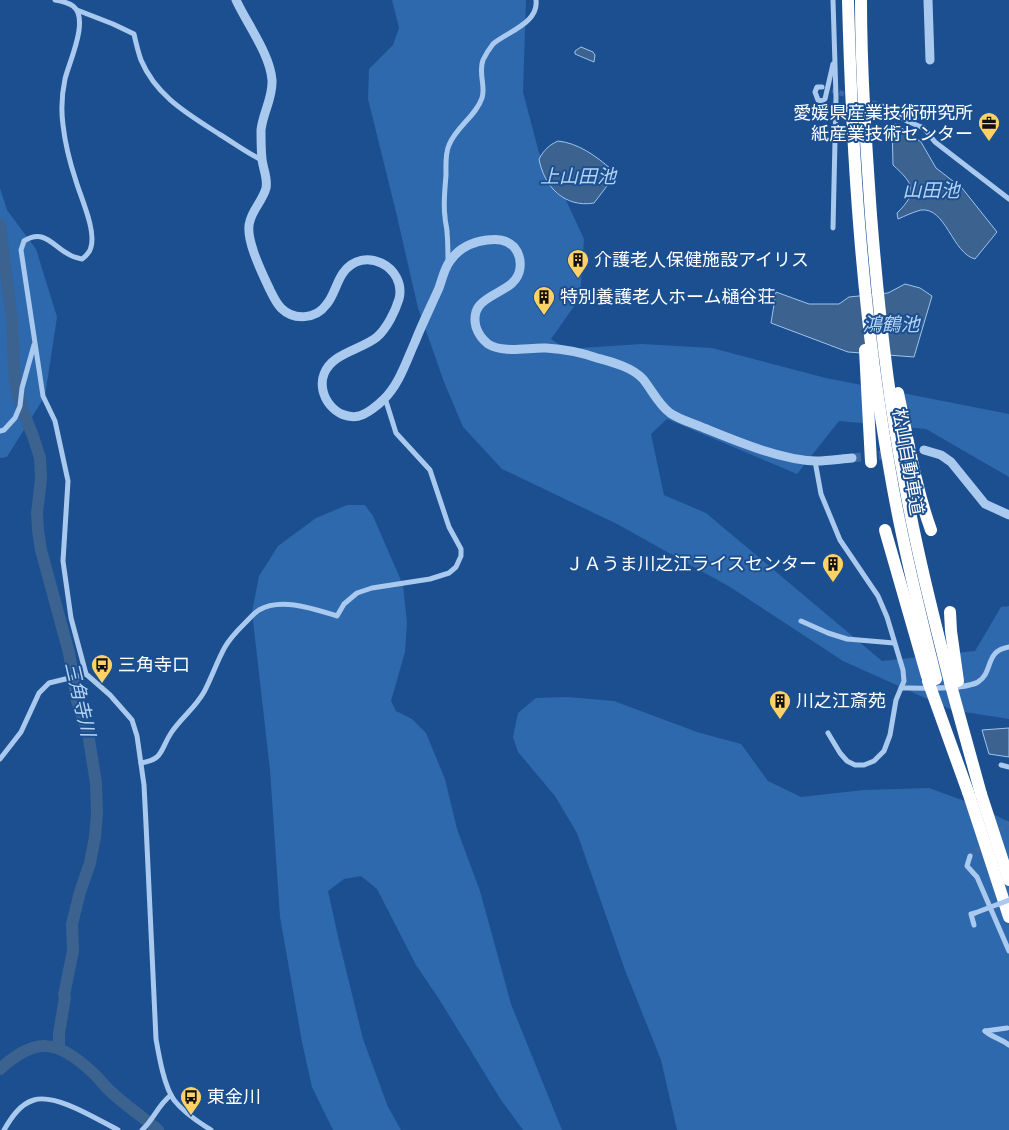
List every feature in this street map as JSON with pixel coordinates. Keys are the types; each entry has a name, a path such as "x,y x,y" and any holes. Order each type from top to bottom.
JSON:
{"highway":[{"name":"松山自動車道","path":"848,0 851,112 889,466 932,680"},
{"name":"松山自動車道","path":"861,0 863,114 870,284"},
{"path":"870,284 879,363 871,462"},
{"name":"松山自動車道","path":"879,363 924,580 954,682"},
{"path":"879,363 931,530"},
{"path":"885,530 1009,917"},
{"path":"950,612 954,682 1000,855 1009,880"}],"street":[{"path":"56,0 73,5 77,10 80,20 65,80 62,100 63,125 75,178 91,230 91,247 82,259 70,255 43,237 33,235 24,241 21,250 44,396 55,421 68,481 63,561 71,618 86,674 110,695 132,720 137,736 146,824 156,1039 161,1068 171,1095 185,1112 211,1130"},
{"path":"236,0 267,62 272,78 271,94 261,131 262,160 266,184 264,194 250,218 248,233 270,291 283,310 294,316 317,314 329,302 343,272 362,259 378,261 392,270 400,285 398,303 383,330 371,341 335,360 326,371 322,384 325,398 335,410 350,416 360,416 385,398 400,376 448,263 447,232 444,217 446,156 449,145 456,132 475,111 482,98 482,63 488,50 494,44 520,28 529,19 537,6 536,0"},
{"path":"833,0 835,56 833,228"},
{"path":"928,0 930,60"},
{"path":"77,10 134,34 141,60 151,80 164,96 249,154 262,160"},
{"path":"822,87 817,87 815,92 816,98 822,101 825,99 835,56"},
{"path":"882,106 909,122 924,128 935,142 1009,199"},
{"path":"448,263 458,252 467,246 488,240 506,241 515,248 518,254 520,266 517,278 507,288 490,296 477,310 475,316 478,332 487,344 508,349 547,348 575,352 606,361 640,376 661,405 672,415 719,434 782,456 815,461 852,458"},
{"path":"0,431 4,430 15,418 35,342"},
{"path":"141,763 152,761 159,756 171,732 201,697 225,647 236,632 256,612 265,607 280,605 304,607 336,616 344,604 358,593 372,588 430,579 448,573 456,567 461,556 461,549 450,527 430,470 396,433 385,398"},
{"path":"924,450 941,455 950,462 985,504 1009,515"},
{"path":"815,461 820,494 840,540 878,596 887,617 903,670 904,681 896,700 890,736 884,751 874,762 855,765 847,761 828,733"},
{"path":"801,621 828,634 848,639 894,643"},
{"path":"901,688 967,686 979,682 985,674 993,654 1002,648 1009,647"},
{"path":"0,759 21,732 39,693 49,683 86,674"},
{"path":"1001,765 1009,767"},
{"path":"970,856 966,866 977,877 1009,951"},
{"path":"974,925 971,914 1009,900"},
{"path":"1006,1028 984,1031 992,1037 1007,1042 1009,1045"},
{"path":"142,1130 147,1126 162,1102 171,1095"},
{"path":"4,1130 18,1110 33,1100 44,1099 64,1104 118,1130"}],"shaded area":[{"path":"392,0 526,0 523,92 539,153 558,183 584,239 580,298 551,339 566,349 642,344 712,348 826,378 1009,414 1009,477 926,429 839,421 797,474 667,419 651,434 664,495 706,513 882,661 975,651 1001,607 1009,606 1009,719 952,710 843,661 730,587 617,524 502,469 463,427 444,382 418,308 368,99 369,69 393,45 399,28"},
{"path":"0,188 7,210 36,249 57,317 45,396 7,457 0,458"},
{"path":"347,505 365,505 373,516 403,585 407,623 405,652 391,701 396,711 412,719 426,733 445,779 457,829 480,891 511,1004 562,1130 523,1130 501,1100 416,965 377,889 361,876 344,879 328,891 363,1039 388,1107 401,1130 333,1130 312,1087 302,1042 280,917 270,770 252,612 259,576 278,546 316,518"},
{"path":"567,697 614,701 697,732 741,744 768,781 801,797 864,790 929,788 973,804 1009,822 1009,1130 677,1130 661,1060 625,970 577,833 555,796 518,752 513,737 518,713 536,698"}],"water":[{"path":"581,47 593,52 595,55 594,62 575,54 575,51"},
{"name":"山田池","path":"896,124 921,142 936,168 962,188 997,232 975,259 967,255 960,248 943,223 930,211 921,210 898,219 897,213 908,199 911,188 905,177 893,165 892,125"},
{"name":"上山田池","path":"558,141 573,144 599,159 611,169 610,182 594,203 584,204 565,199 551,187 539,159 547,148"},
{"name":"鴻鶴池","path":"905,284 920,288 932,296 914,357 848,352 771,323 776,292 809,304 839,304 849,297 888,293"},
{"path":"1009,728 1009,757 989,754 982,730"}],"waterway":[{"name":"三角寺川","path":"0,225 12,320 15,383 40,458 41,479 37,513 41,550 69,653 77,701 88,733 96,783 97,813 95,837 90,863 72,924 73,951 64,995 59,1048"},
{"name":"三角寺川","path":"0,1069 24,1051 35,1047 57,1048 79,1061 114,1094 158,1130"}],"tunnel":[{"path":"825,88 850,96"},
{"path":"865,100 882,106"},
{"path":"852,458 891,454"},
{"path":"995,835 1009,822"},
{"path":"970,856 985,843"}],"place":[{"name":"愛媛県産業技術研究所 紙産業技術センター","path":"989,142"},
{"name":"介護老人保健施設アイリス","path":"578,279"},
{"name":"特別養護老人ホーム樋谷荘","path":"544,316"},
{"name":"ＪＡうま川之江ライスセンター","path":"833,583"},
{"name":"三角寺口","path":"102,684"},
{"name":"川之江斎苑","path":"780,720"},
{"name":"東金川","path":"191,1116"}]}
